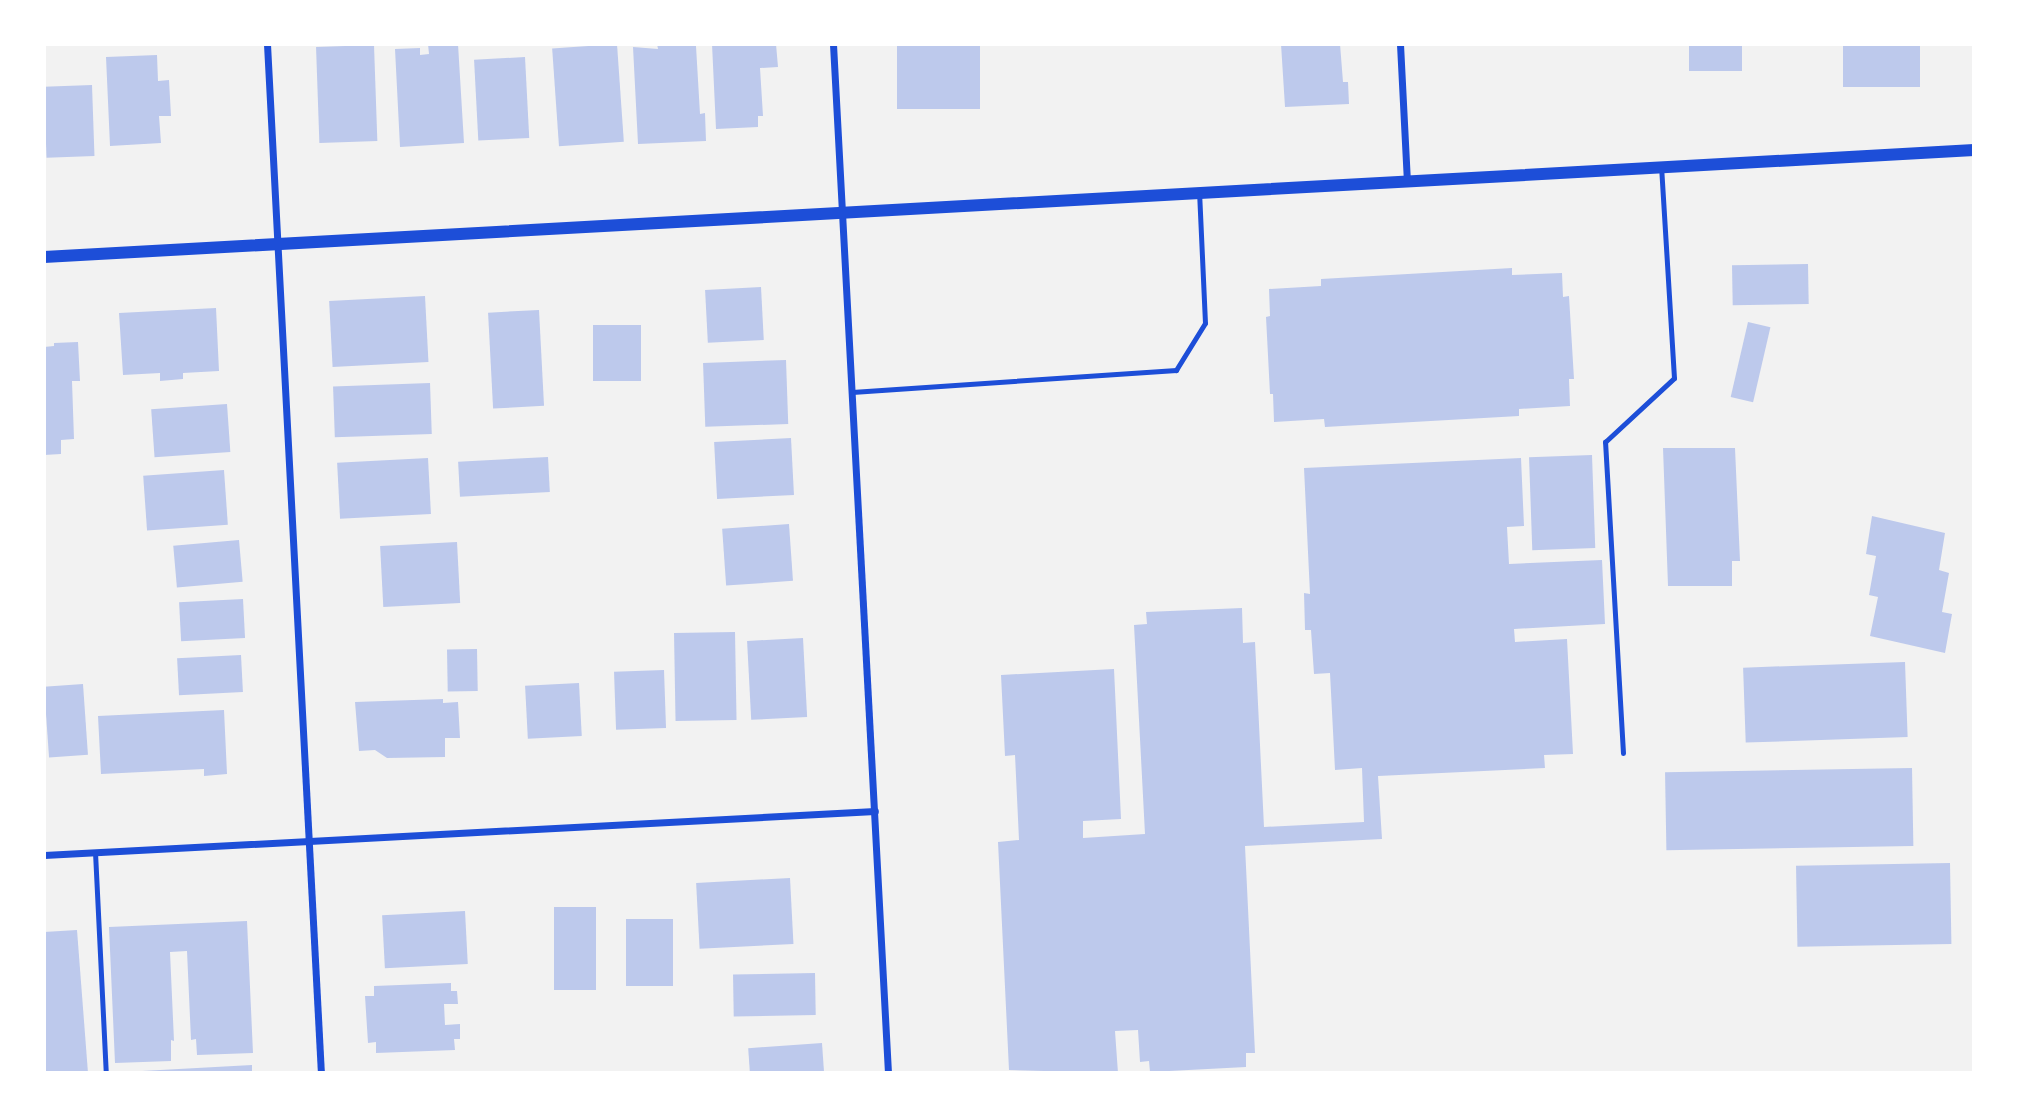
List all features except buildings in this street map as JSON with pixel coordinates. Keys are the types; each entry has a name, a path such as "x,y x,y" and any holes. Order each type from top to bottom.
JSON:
{"street":[{"path":"267,44 321,1073"},
{"path":"833,44 888,1073"},
{"path":"1400,44 1407,182"},
{"path":"44,257 1974,150"},
{"path":"44,855 875,811"}],"lane":[{"path":"1623,753 1605,442 1674,378 1661,168"},
{"path":"852,392 1176,370 1205,323 1199,193"},
{"path":"95,852 106,1073"}]}
